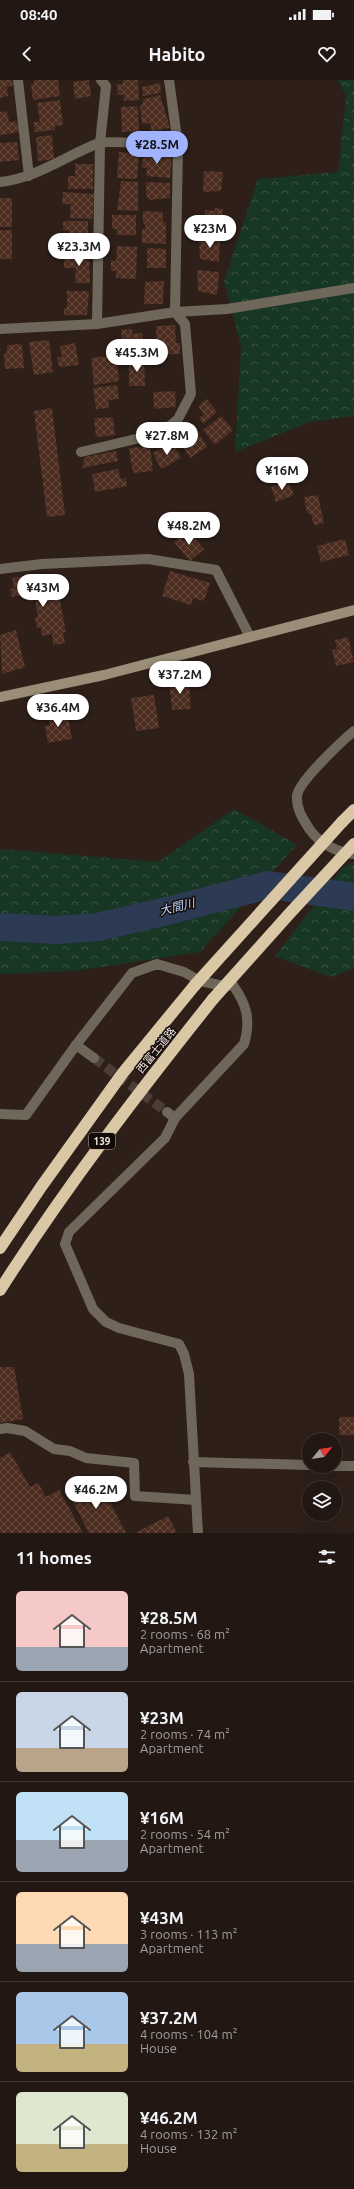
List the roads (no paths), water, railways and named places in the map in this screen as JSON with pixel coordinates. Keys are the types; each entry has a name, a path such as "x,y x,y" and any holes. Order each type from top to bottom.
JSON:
{"highway":[{"name":"西富士道路","path":"0,1248 122,1074 195,985 354,810"},
{"name":"西富士道路","path":"0,1290 30,1242 121,1114 213,999 290,912 354,844"}],"street":[{"path":"18,80 28,176"},
{"path":"97,324 100,143 106,86 101,80"},
{"path":"82,452 161,433 178,419 191,394 185,324 175,312 178,145 169,80"},
{"path":"0,182 28,176 56,165 100,143 178,145"},
{"path":"0,329 97,324 175,312 227,309 354,288"},
{"path":"0,569 42,564 148,559 216,570 250,637"},
{"path":"0,698 104,675 354,610"},
{"path":"354,731 306,779 297,794 300,814 316,838 344,853 354,854"},
{"path":"0,1114 26,1115 76,1045 132,973 157,964 184,972 200,981 224,986 233,985 244,1001 248,1029 244,1044 171,1115 165,1138 68,1232 65,1244 93,1309 106,1322 119,1328 179,1344 184,1354 189,1374 198,1533"},
{"path":"76,1045 94,1058"},
{"path":"0,1429 7,1428 25,1431 54,1450 70,1451 86,1458 134,1463 135,1496 196,1500"},
{"path":"193,1462 302,1465"},
{"path":"342,1466 354,1466"}],"waterway":[{"name":"大間川","path":"0,927 57,930 98,927 268,885 354,897"}],"tunnel":[{"path":"94,1058 167,1112"}]}
